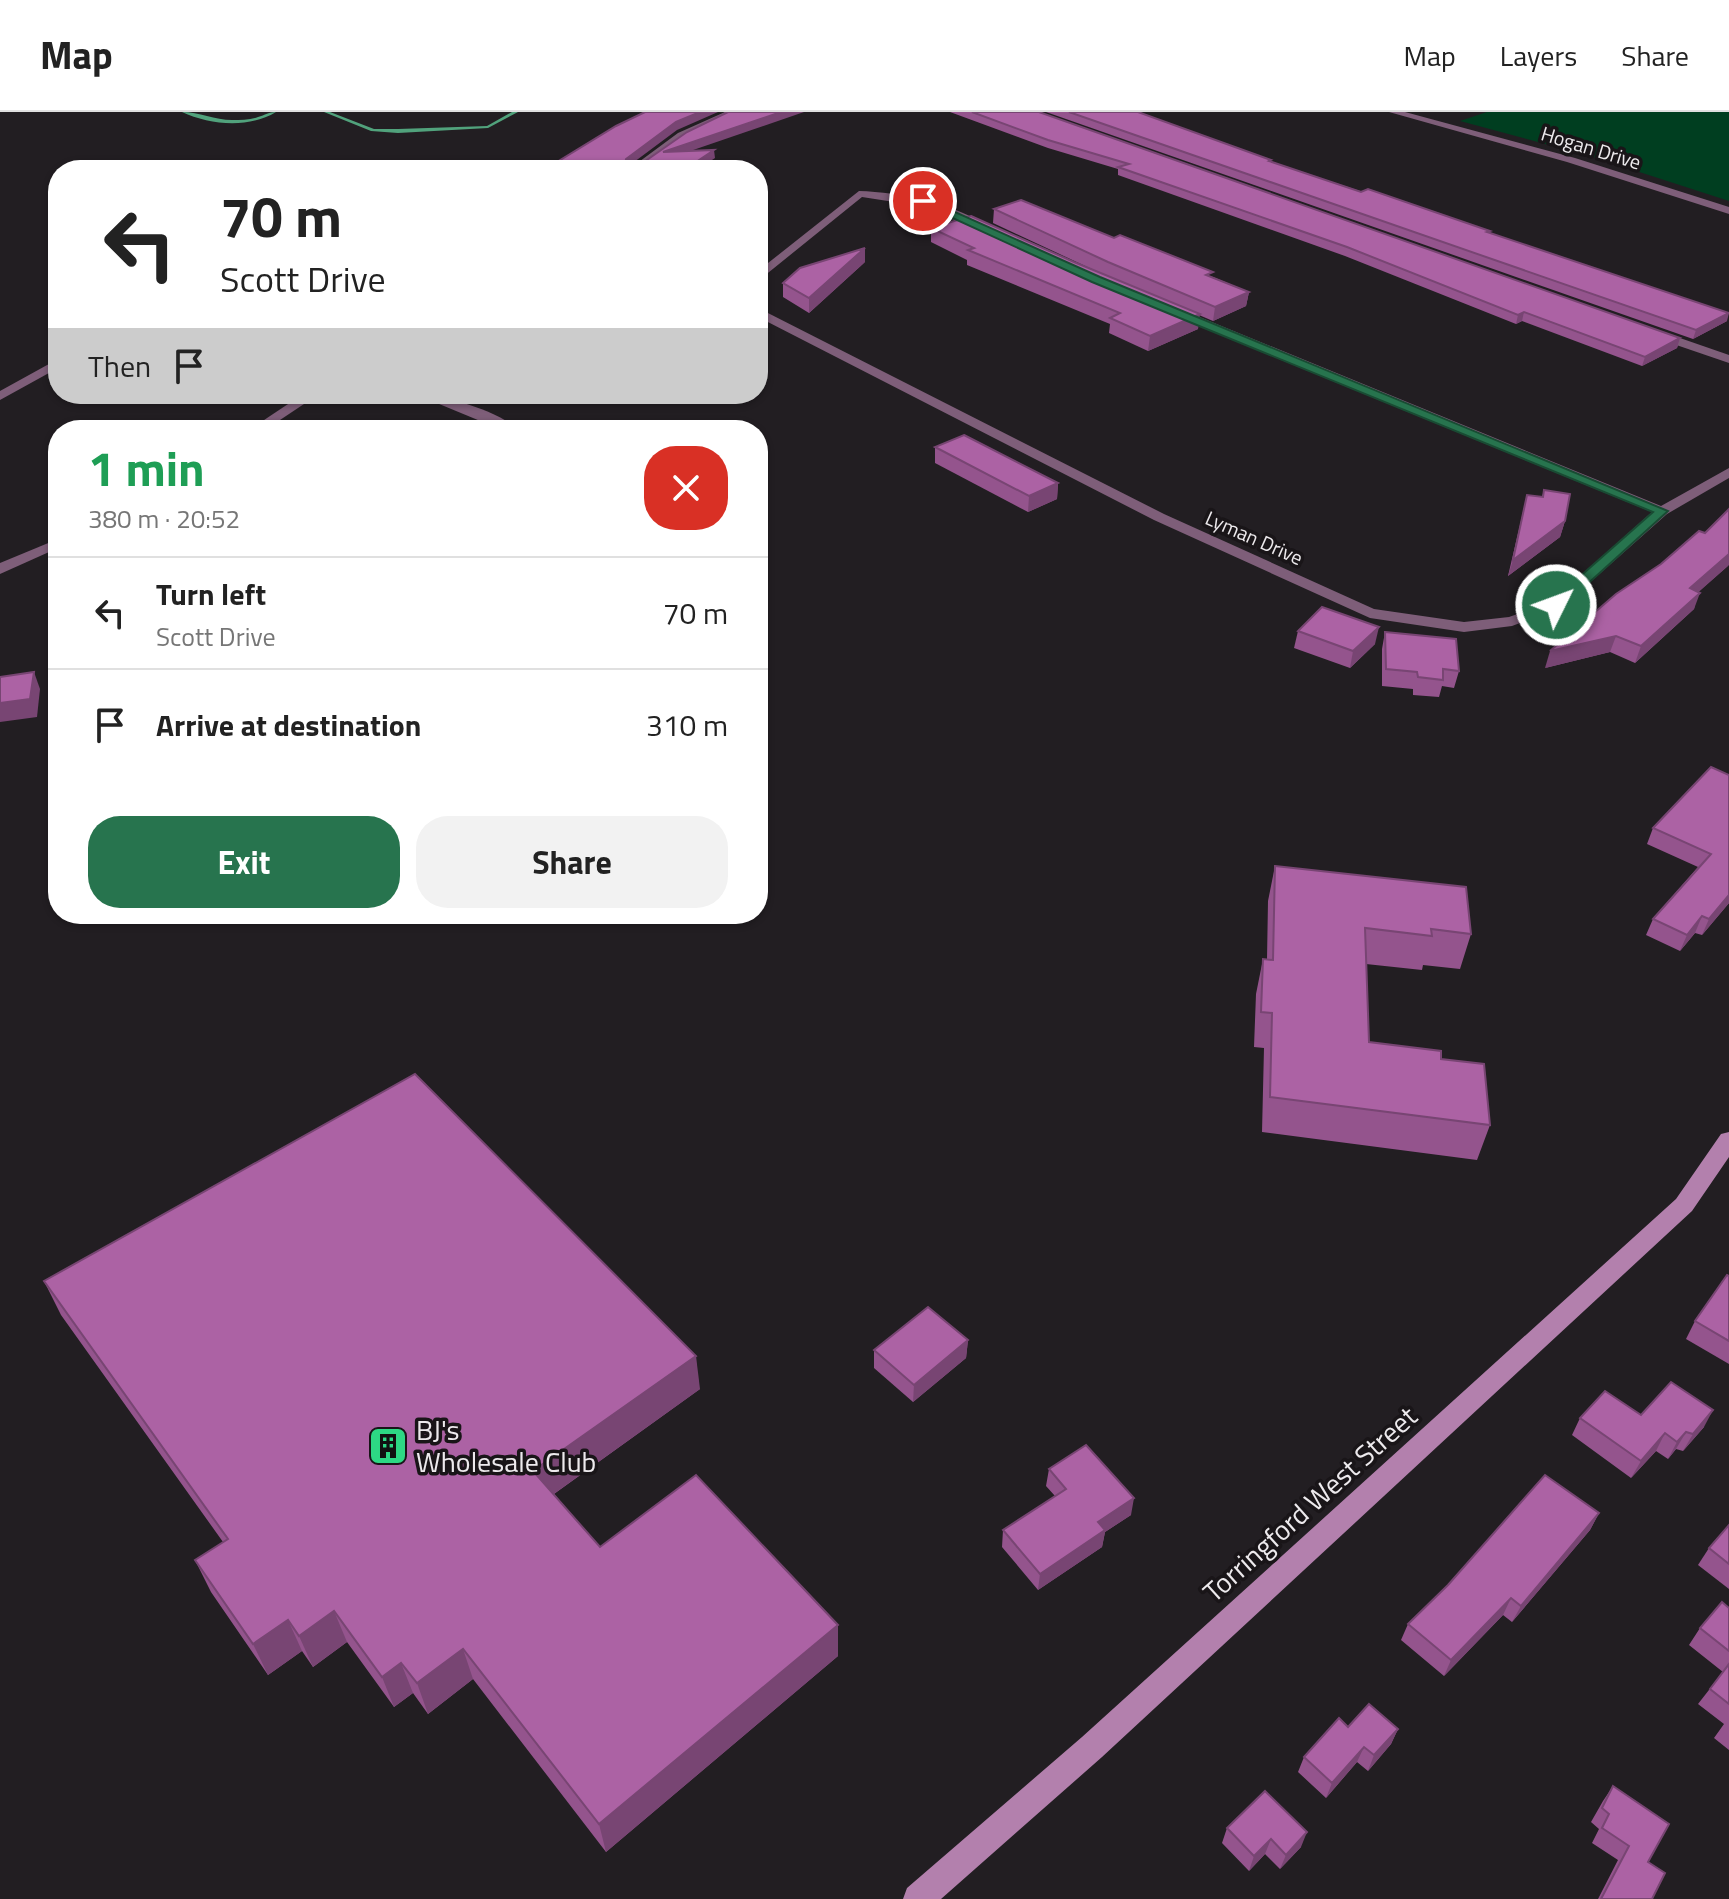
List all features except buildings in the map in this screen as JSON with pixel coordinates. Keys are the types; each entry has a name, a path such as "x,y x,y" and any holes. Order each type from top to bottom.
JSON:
{"main road":[{"name":"Torringford West Street","path":"918,1899 1092,1747 1684,1205 1729,1140"}],"street":[{"path":"647,160 682,135 733,112"},
{"name":"Hogan Drive","path":"1394,112 1571,160 1729,211"},
{"path":"768,269 859,194 885,194 923,201 995,234"},
{"path":"1168,309 1662,511"},
{"name":"Lyman Drive","path":"768,317 1159,517 1370,613 1464,627 1512,621 1556,605 1662,511 1729,472"},
{"path":"1642,329 1729,359"},
{"path":"0,396 48,369"},
{"path":"272,420 296,404"},
{"path":"450,404 495,420"},
{"path":"0,569 48,547"}],"green space":[{"path":"1487,112 1729,112 1729,201 1593,157 1460,121"}],"waterway":[{"path":"184,112 230,122 252,120 274,112"},
{"path":"326,112 373,130 398,131 488,127 516,112"}],"place":[{"name":"BJ's Wholesale Club","path":"388,1446"}],"route":[{"path":"923,201 1096,280 1662,511 1556,605"}]}
